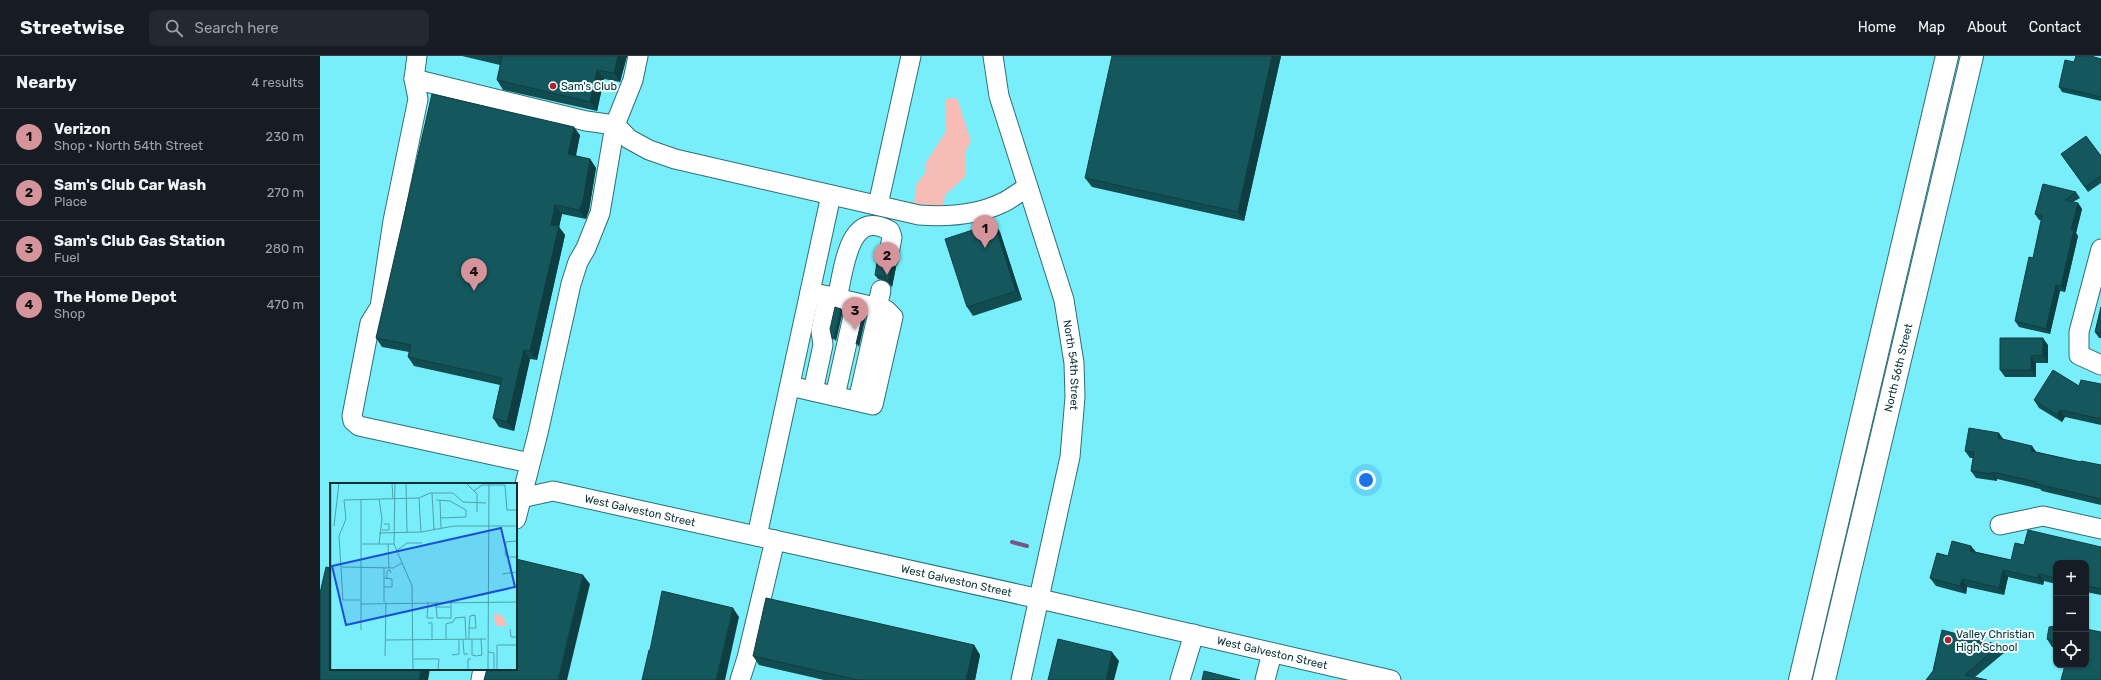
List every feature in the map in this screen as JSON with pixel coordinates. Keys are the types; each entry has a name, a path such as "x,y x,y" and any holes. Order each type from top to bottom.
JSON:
{"main road":[{"path":"1800,680 1947,56"},
{"name":"North 56th Street","path":"1824,680 1972,56"}],"street":[{"path":"417,56 414,79 418,99 393,221 380,307 370,323 352,416 353,421 359,426 530,463"},
{"path":"517,515 538,433 571,284 578,262 586,248 600,213 616,125 633,80 638,56"},
{"path":"878,205 911,56"},
{"name":"North 54th Street","path":"993,56 999,96 1064,300 1074,363 1075,390 1073,437 1070,456 1040,599 1021,680"},
{"path":"414,79 586,120 616,125 629,139 649,150 675,159 920,215 938,216 975,212 1001,203 1028,187"},
{"path":"831,195 856,301 839,397"},
{"path":"839,397 856,301 851,241 860,229 866,226 877,225 890,230 892,237 888,260"},
{"path":"2101,249 2079,332 2079,355 2101,365"},
{"path":"740,680 747,658 790,386 856,301"},
{"path":"790,386 873,405 893,316 856,301"},
{"name":"West Galveston Street","path":"521,498 553,491 1040,599 1391,680"},
{"path":"2000,525 2043,516 2101,529"},
{"path":"1180,680 1194,634"},
{"path":"1265,680 1272,652"},
{"path":"481,680 483,670"}],"shaded area":[{"path":"957,98 971,141 965,152 965,177 945,195 943,208 914,203 916,185 925,173 925,164 945,133 946,99"}],"building":[{"name":"Sam's Club","path":"497,56 618,56 614,73 597,70 590,102 497,80 502,57"},
{"path":"1112,56 1272,56 1238,212 1085,178"},
{"path":"2076,56 2091,56 2101,59 2101,97 2059,87 2065,60 2074,62"},
{"path":"432,94 574,127 568,154 590,159 583,201 579,210 555,205 551,225 559,226 530,351 524,350 507,422 493,418 502,378 408,357 411,345 376,338"},
{"path":"2086,136 2101,156 2101,176 2085,187 2061,154"},
{"path":"2043,184 2076,192 2065,200 2078,203 2071,230 2074,230 2061,286 2056,285 2046,329 2015,321 2029,257 2033,258 2042,216 2035,214"},
{"path":"994,223 1016,291 967,307 945,239"},
{"path":"877,263 883,266 893,263 888,282 885,277 875,275"},
{"path":"835,307 841,309 834,339 832,338 830,329"},
{"path":"2101,307 2101,333 2095,332"},
{"path":"863,314 864,314 856,344"},
{"path":"2000,338 2043,338 2043,355 2031,356 2031,370 2000,370"},
{"path":"2053,370 2079,386 2081,380 2101,384 2101,419 2060,410 2057,415 2034,400"},
{"path":"1969,428 1999,433 1998,438 2032,446 2031,451 2101,465 2101,499 1992,472 1992,474 1971,471 1974,452 1965,451"},
{"path":"2028,530 2101,547 2101,589 2089,587 2089,560 2053,560 2053,577 2039,574 2038,578 2003,570 1999,588 1962,579 1960,586 1930,578 1937,553 1948,556 1952,541 1971,546 1970,551 2011,560 2015,543 2024,545"},
{"path":"517,559 583,575 558,680 484,680 487,670 517,670"},
{"path":"326,567 330,568 330,670 421,670 419,680 320,680 320,593"},
{"path":"662,591 733,608 716,680 642,680 650,650"},
{"path":"766,598 974,645 966,680 858,680 753,656"},
{"path":"2053,626 2053,641 2047,639 2049,627"},
{"path":"1942,630 1999,645 1965,675 1987,680 1926,680 1933,671"},
{"path":"2089,630 2101,632 2101,680 2061,680 2064,668 2089,668"},
{"path":"1058,639 1112,652 1106,680 1048,680"},
{"path":"1204,671 1240,680 1202,680"}],"waterway":[{"path":"1012,542 1027,546"}],"place":[{"name":"Sam's Club","path":"553,86"},
{"name":"Verizon","path":"985,248"},
{"name":"Sam's Club Car Wash","path":"887,275"},
{"name":"The Home Depot","path":"474,291"},
{"name":"Sam's Club Gas Station","path":"855,330"},
{"name":"Valley Christian High School","path":"1948,640"}]}
